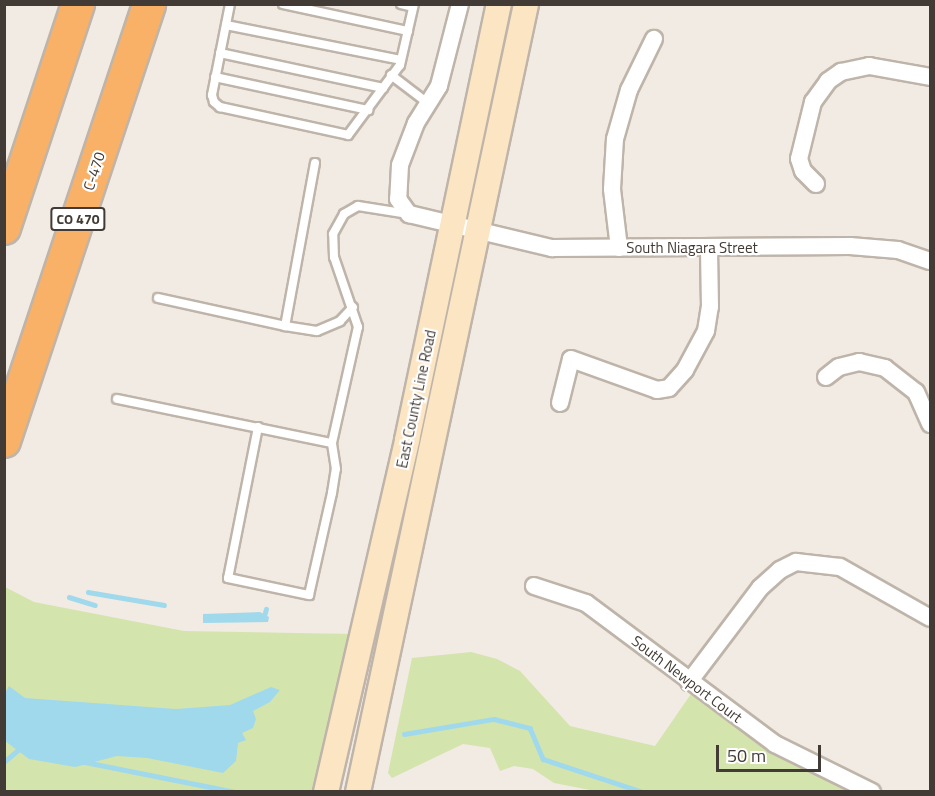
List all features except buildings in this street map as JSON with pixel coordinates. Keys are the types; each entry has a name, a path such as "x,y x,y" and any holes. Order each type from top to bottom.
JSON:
{"highway":[{"path":"4,228 78,4"},
{"name":"C-470","path":"5,442 149,4"}],"main road":[{"name":"East County Line Road","path":"326,792 454,226 499,4"},
{"name":"East County Line Road","path":"358,792 526,4"}],"street":[{"path":"409,214 400,206 397,192 400,165 416,123 429,104 447,64 460,4"},
{"path":"619,248 612,189 615,139 628,90 654,39"},
{"path":"816,184 803,171 800,159 813,102 828,81 841,72 870,66 930,77"},
{"name":"South Niagara Street","path":"409,214 552,248 876,247 930,261"},
{"path":"560,403 571,359 657,390 669,388 685,370 706,331 709,249"},
{"path":"826,377 838,367 852,363 885,368 916,392 930,424"},
{"path":"689,682 760,588 780,570 796,562 840,567 930,618"},
{"name":"South Newport Court","path":"534,586 586,603 775,744 872,792"}],"lane":[{"path":"230,4 212,95 219,107 348,135 368,110 401,60 414,6 401,4"},
{"path":"283,4 408,31"},
{"path":"226,25 401,60"},
{"path":"220,53 383,88"},
{"path":"392,75 429,104"},
{"path":"215,77 368,110"},
{"path":"285,326 315,163"},
{"path":"258,427 228,578 309,595 336,469 332,443 355,349 358,327 334,257 333,234 340,218 352,207 364,205 409,214"},
{"path":"158,298 316,331 340,321 353,307"},
{"path":"117,399 332,443"}],"green space":[{"path":"5,587 34,602 184,631 355,634 319,791 5,791"},
{"path":"471,652 497,659 520,671 570,726 655,746 691,694 753,738 856,791 595,791 554,783 533,769 514,766 500,771 490,748 463,744 392,778 388,773 412,658"}],"water":[{"path":"260,612 269,617 268,622 203,623 203,614"},
{"path":"9,686 25,698 176,709 230,705 271,687 280,690 270,702 253,711 256,719 253,728 242,733 246,740 238,743 236,761 223,773 147,758 117,756 75,767 29,759 5,741 5,693"}],"waterway":[{"path":"88,592 164,605"},
{"path":"69,597 95,605"},
{"path":"264,616 266,609"},
{"path":"404,734 494,719 530,728 543,759 643,792"},
{"path":"4,762 20,748"},
{"path":"85,762 235,792"}]}
